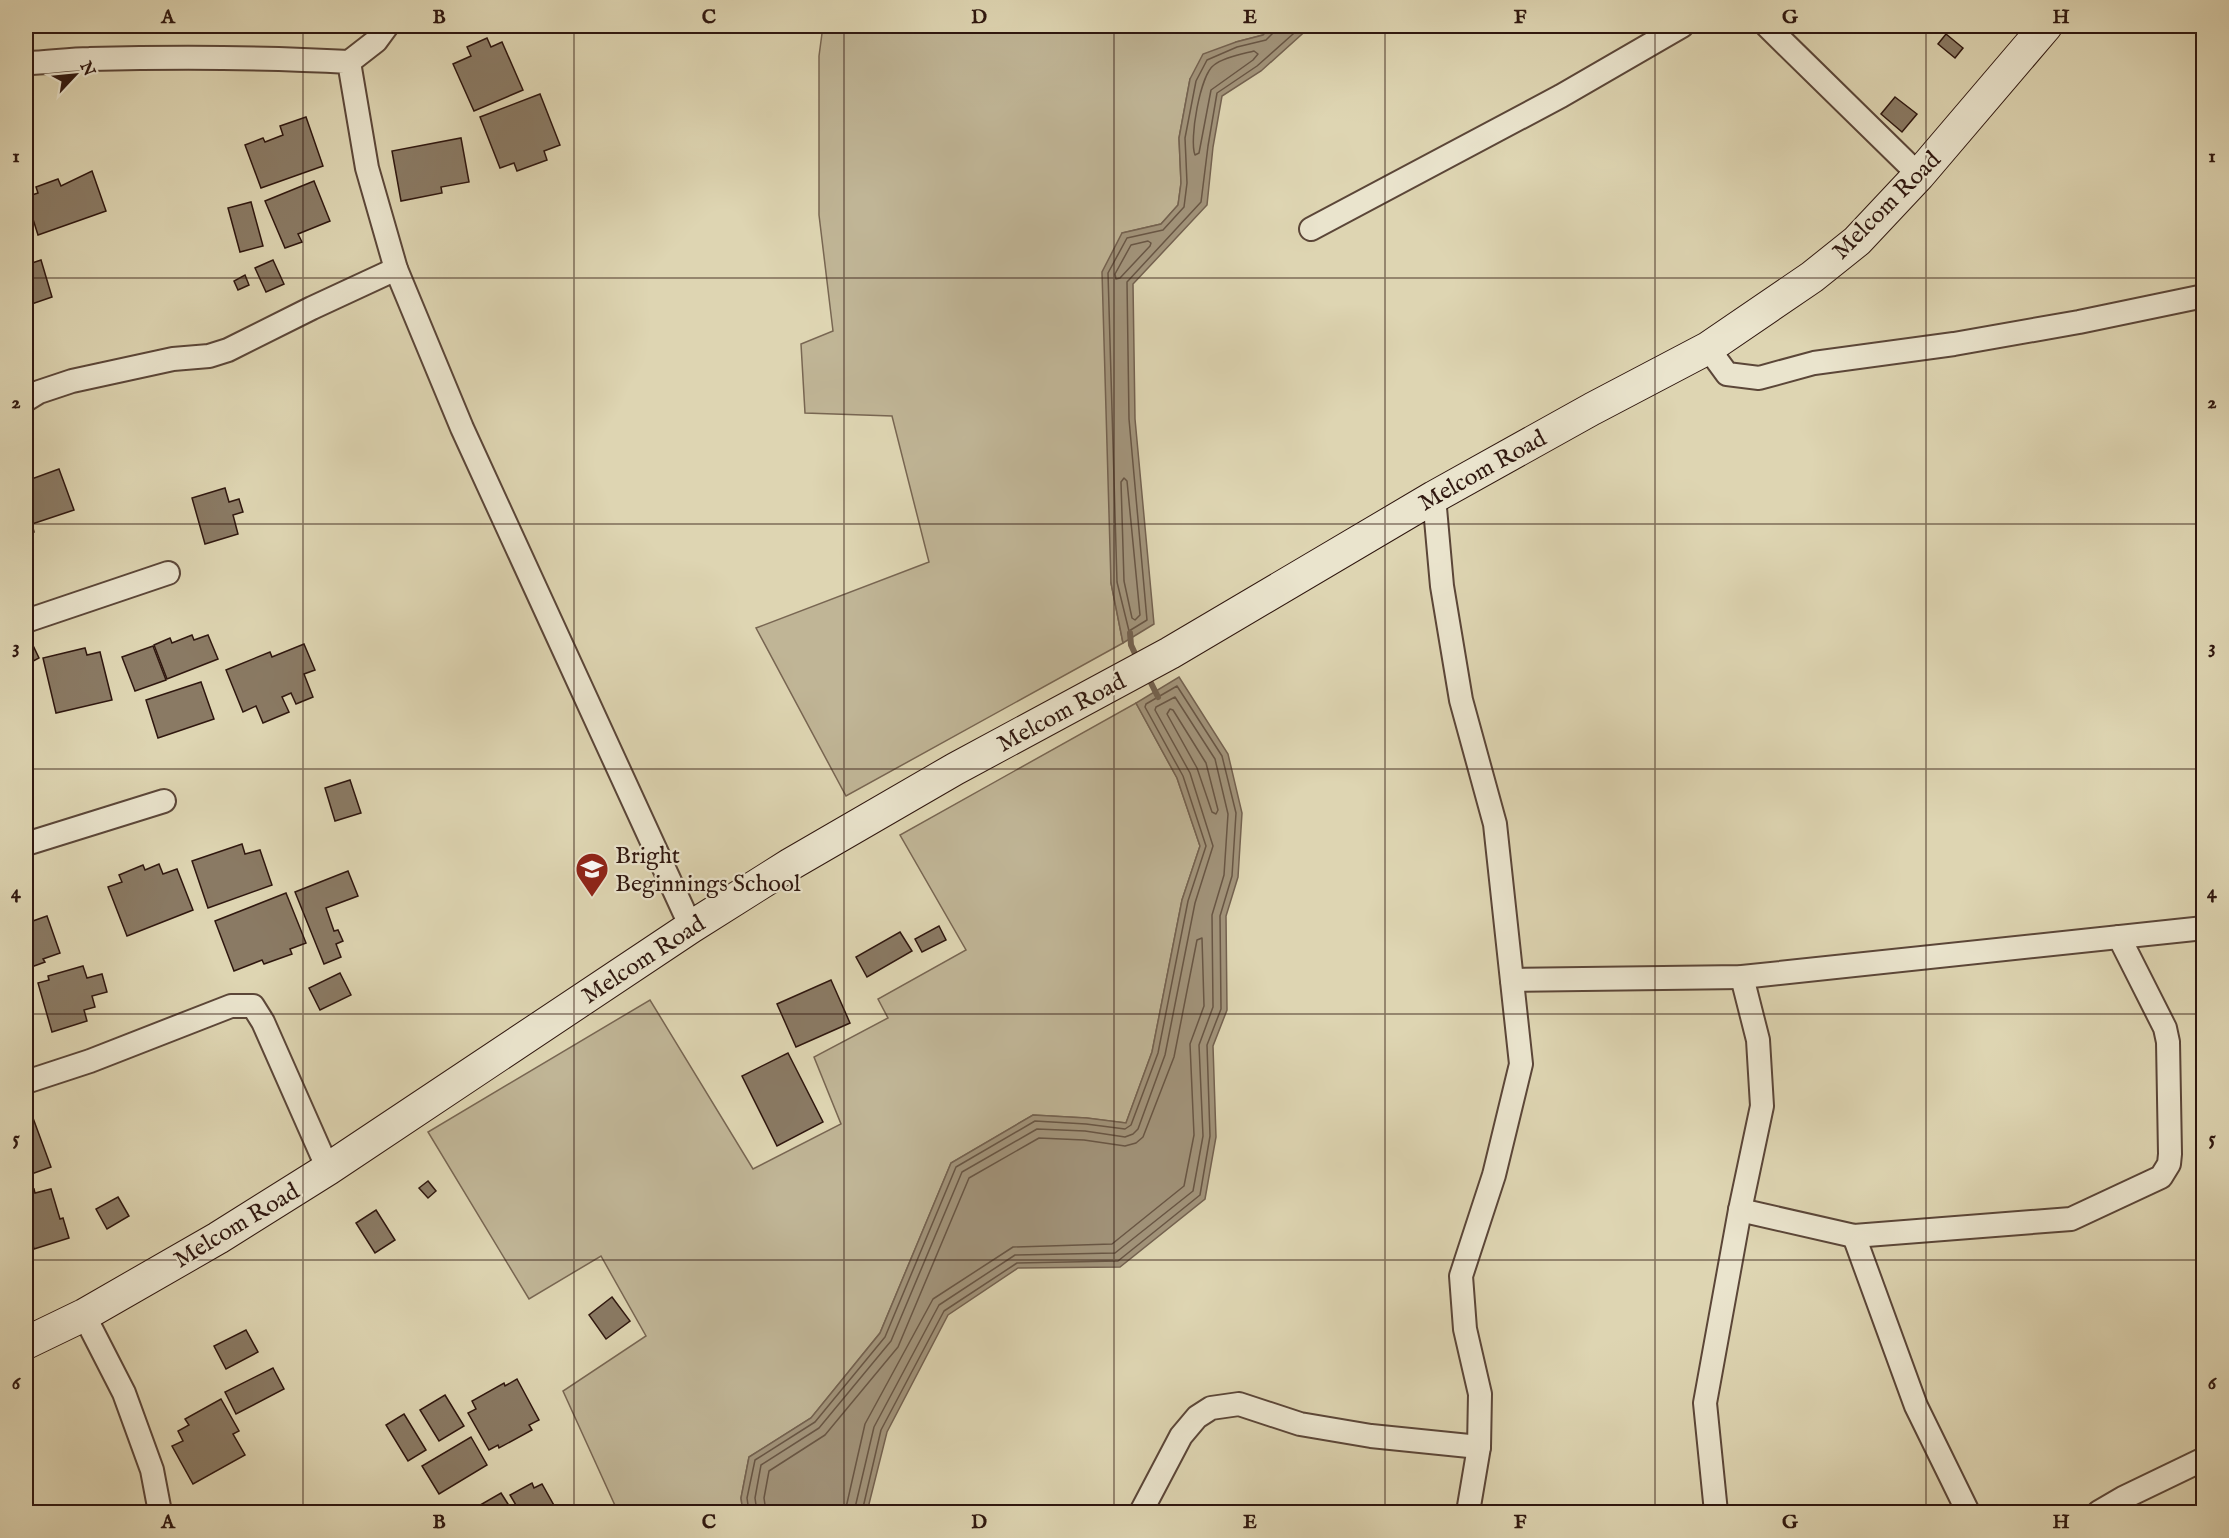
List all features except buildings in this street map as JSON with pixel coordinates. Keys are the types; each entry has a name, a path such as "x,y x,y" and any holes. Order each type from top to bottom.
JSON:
{"main road":[{"name":"Melcom Road","path":"26,1343 84,1315 219,1238 328,1169 691,927 791,864 955,769 1170,653 1434,497 1592,409 1708,348 1812,277 1857,241 1919,175 2046,26"}],"street":[{"path":"26,63 86,59 223,58 282,58 349,62 376,41 387,26"},
{"path":"1311,229 1561,96 1682,26"},
{"path":"1767,26 1919,175"},
{"path":"349,62 367,168 396,269 462,428 691,927"},
{"path":"26,400 39,392 72,381 173,359 210,356 228,350 396,269"},
{"path":"1708,348 1727,374 1759,378 1814,363 1954,344 2079,322 2204,296"},
{"path":"1434,497 1442,586 1461,700 1495,824 1521,1064 1494,1175 1461,1276 1465,1329 1480,1394 1479,1447 1468,1512"},
{"path":"26,621 168,573"},
{"path":"26,844 165,801"},
{"path":"1512,980 1742,977 2204,928"},
{"path":"1740,1210 1854,1236 2071,1219 2161,1177 2169,1164 2170,1154 2168,1042 2159,1015 2119,937"},
{"path":"1716,1512 1705,1403 1740,1210 1762,1106 1758,1040 1742,977"},
{"path":"26,1082 90,1061 231,1006 253,1006 263,1022 328,1169"},
{"path":"1854,1236 1916,1406 1968,1512"},
{"path":"84,1315 124,1393 152,1470 160,1512"},
{"path":"1141,1512 1181,1436 1197,1417 1211,1408 1239,1404 1300,1424 1371,1436 1479,1447"},
{"path":"2099,1512 2204,1459"}],"shaded area":[{"path":"823,26 1271,26 1263,35 1236,42 1190,79 1179,138 1181,183 1178,205 1161,224 1122,233 1111,583 1123,643 846,796 756,628 929,562 892,416 805,413 801,344 833,331 819,215 819,56"},
{"path":"1136,703 1177,778 1200,846 1182,900 1152,1052 1126,1123 1033,1115 951,1163 880,1333 811,1418 749,1457 741,1498 743,1512 618,1512 563,1391 646,1336 601,1256 529,1299 428,1132 650,1000 753,1169 841,1124 814,1057 888,1018 878,999 966,950 900,835"}],"water":[{"path":"1271,26 1311,26 1261,71 1222,96 1213,147 1207,205 1133,284 1135,419 1154,624 1123,643 1111,583 1102,272 1122,233 1161,224 1178,205 1181,183 1179,138 1190,79 1203,54 1263,35"},
{"path":"1179,677 1228,754 1242,813 1238,877 1226,916 1227,1010 1213,1046 1216,1137 1205,1199 1120,1267 1018,1268 948,1315 887,1432 867,1512 743,1512 741,1498 749,1457 811,1418 880,1333 951,1163 1033,1115 1126,1123 1152,1052 1182,900 1200,846 1177,778 1136,703"}],"waterway":[{"path":"1130,633 1131,645 1138,660"},
{"path":"1148,677 1158,697"}],"place":[{"name":"Bright Beginnings School","path":"592,898"}]}
